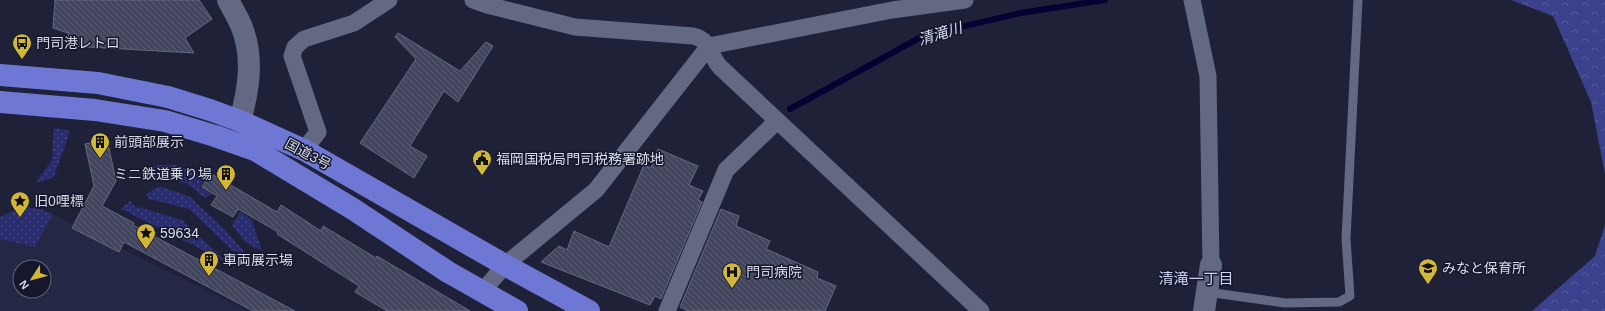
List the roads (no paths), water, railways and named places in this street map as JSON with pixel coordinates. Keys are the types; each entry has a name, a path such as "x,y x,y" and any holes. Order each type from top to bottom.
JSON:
{"highway":[{"name":"国道3号","path":"0,75 98,83 168,97 240,121 304,150 505,265 589,311"},
{"name":"国道3号","path":"0,102 95,110 165,120 255,150 353,209 448,272 518,311"}],"street":[{"path":"228,0 241,26 248,49 250,75 247,98 240,121"},
{"path":"304,150 318,132 292,56 295,47 304,39 354,23 389,0"},
{"path":"473,0 487,5 575,27 693,36 702,38 709,46 714,60 720,67 981,311"},
{"path":"482,292 505,265 596,190 709,46 892,10 966,0"},
{"path":"1192,0 1208,76 1211,265 1205,302"},
{"path":"667,311 726,170 777,121"}],"lane":[{"path":"1205,302 1339,302 1350,296 1346,239 1358,0"}],"waterway":[{"name":"清滝川","path":"790,109 923,36 1020,13 1105,0"}],"place":[{"name":"門司港レトロ","path":"22,60"},
{"name":"前頭部展示","path":"100,159"},
{"name":"福岡国税局門司税務署跡地","path":"482,176"},
{"name":"ミニ鉄道乗り場","path":"226,191"},
{"name":"旧0哩標","path":"20,218"},
{"name":"59634","path":"146,250"},
{"name":"車両展示場","path":"209,277"},
{"name":"みなと保育所","path":"1428,285"},
{"name":"門司病院","path":"732,289"}],"district":[{"name":"清滝一丁目","path":"1196,279"}]}
